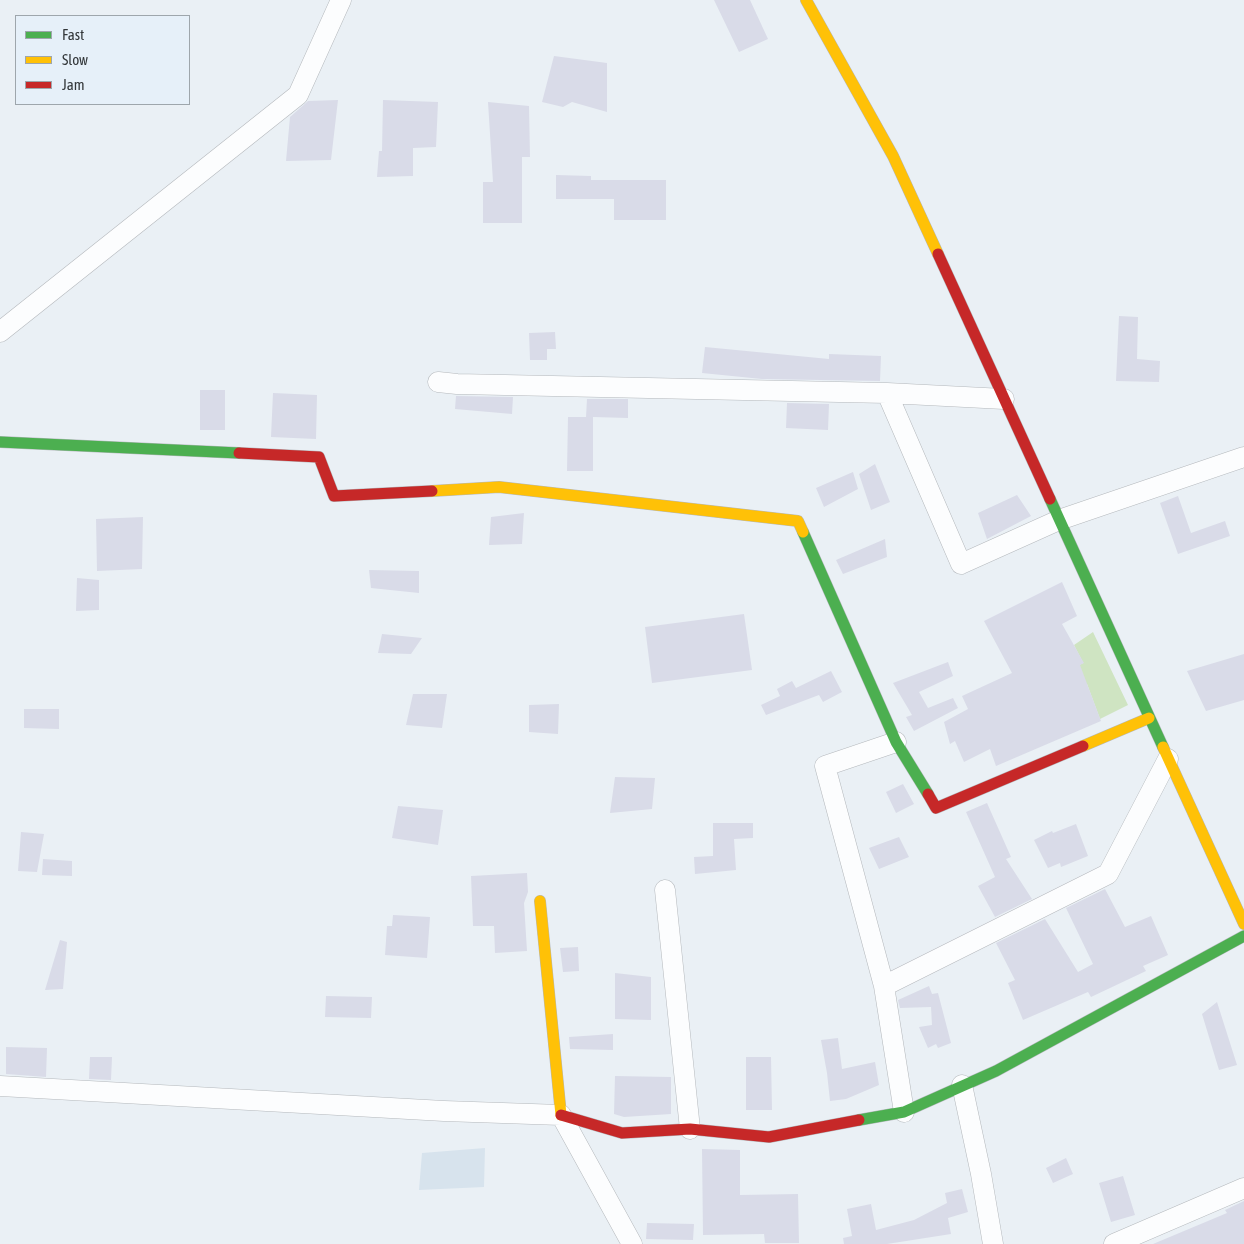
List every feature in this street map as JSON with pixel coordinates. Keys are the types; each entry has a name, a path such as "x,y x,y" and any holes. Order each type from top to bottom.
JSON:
{"street":[{"path":"0,332 298,95 341,0"},
{"path":"806,0 893,156 1244,924"},
{"path":"438,382 476,385 887,393 1004,399"},
{"path":"887,393 961,564 1059,520 1244,457"},
{"path":"0,442 319,457 334,496 499,487 798,521 896,742 936,808 1149,718"},
{"path":"896,742 825,766 884,986 904,1112"},
{"path":"884,986 1108,874 1168,759"},
{"path":"665,890 690,1128"},
{"path":"540,901 561,1115 632,1244"},
{"path":"0,1086 434,1110 561,1115 622,1133 690,1128 769,1137 904,1112 996,1071 1244,936"},
{"path":"962,1085 981,1174 993,1244"},
{"path":"1114,1244 1244,1188"}],"shaded area":[{"path":"485,1148 484,1187 419,1190 422,1153"}],"green space":[{"path":"1093,632 1128,705 1100,719 1087,684 999,721 991,709 1083,663 1074,645"}],"building":[{"path":"714,0 750,0 768,39 739,52"},
{"path":"554,56 607,63 607,112 572,102 563,107 542,102"},
{"path":"338,100 331,160 286,161 290,117 308,101"},
{"path":"383,100 438,102 436,147 413,148 413,176 377,177 379,151 382,151"},
{"path":"488,102 529,106 530,157 522,157 522,223 483,223 483,182 493,182"},
{"path":"556,175 591,176 591,180 666,180 666,220 614,220 614,199 556,199"},
{"path":"1119,316 1138,317 1137,359 1160,361 1159,382 1116,381"},
{"path":"555,332 556,349 547,349 547,360 530,360 529,333"},
{"path":"705,347 829,359 829,354 881,356 880,381 762,379 702,373"},
{"path":"200,390 225,390 225,430 200,430"},
{"path":"273,393 317,395 316,439 271,437"},
{"path":"456,396 513,397 512,414 455,409"},
{"path":"587,399 628,399 628,418 593,417 593,471 567,471 568,417 586,417"},
{"path":"787,403 829,404 828,430 786,428"},
{"path":"875,464 890,502 871,510 859,474"},
{"path":"853,472 858,489 824,507 816,488"},
{"path":"1017,495 1031,516 987,539 978,513"},
{"path":"1178,496 1191,533 1225,521 1230,536 1178,554 1160,503"},
{"path":"524,513 522,544 489,545 491,517"},
{"path":"143,517 142,569 97,571 96,519"},
{"path":"885,539 887,557 843,574 836,560"},
{"path":"369,570 419,571 419,593 371,588"},
{"path":"77,578 99,580 99,610 76,611"},
{"path":"1062,582 1077,616 1062,624 1084,663 1080,665 1101,721 996,766 990,749 964,762 955,741 950,744 944,722 968,709 962,696 1012,673 984,621"},
{"path":"744,614 752,670 652,683 645,627"},
{"path":"382,634 422,638 411,654 378,653"},
{"path":"1244,654 1244,700 1206,711 1187,671"},
{"path":"948,662 953,676 919,692 928,708 953,698 958,708 914,731 906,717 912,715 893,683"},
{"path":"831,671 842,692 823,702 819,695 766,715 761,705 780,696 777,689 792,681 796,688"},
{"path":"413,694 447,694 442,728 406,725"},
{"path":"559,704 558,734 529,732 529,705"},
{"path":"24,709 59,709 59,729 24,728"},
{"path":"615,777 655,778 652,809 610,813"},
{"path":"903,784 914,804 896,813 886,792"},
{"path":"987,803 1011,857 1006,859 1032,899 995,917 978,886 995,877 966,812"},
{"path":"398,806 443,810 438,845 392,838"},
{"path":"713,823 753,823 753,838 734,839 736,870 695,874 694,857 713,856"},
{"path":"1076,824 1088,856 1061,867 1060,863 1048,868 1034,840 1052,831 1053,833"},
{"path":"21,832 44,834 37,872 18,871"},
{"path":"899,837 909,857 879,869 869,848"},
{"path":"43,859 72,861 72,876 42,875"},
{"path":"527,873 528,892 524,903 527,951 495,953 494,926 473,926 471,876"},
{"path":"1105,889 1125,927 1151,916 1168,955 1143,966 1146,971 1091,997 1088,992 1023,1020 1008,983 1015,980 996,943 1045,919 1078,972 1093,964 1066,908"},
{"path":"393,915 430,917 427,958 385,955 387,926 392,926"},
{"path":"60,940 67,942 63,989 45,990"},
{"path":"578,947 579,971 563,972 560,948"},
{"path":"615,973 651,977 651,1020 615,1019"},
{"path":"929,986 932,994 938,993 951,1043 938,1048 936,1044 928,1048 919,1027 932,1025 931,1007 900,1008 898,1000"},
{"path":"326,996 372,997 371,1018 325,1017"},
{"path":"1217,1002 1237,1065 1219,1070 1202,1014"},
{"path":"613,1034 613,1050 570,1049 569,1037"},
{"path":"838,1038 842,1069 875,1062 879,1085 846,1099 830,1101 821,1040"},
{"path":"6,1047 47,1048 46,1077 6,1074"},
{"path":"90,1057 112,1057 111,1080 89,1079"},
{"path":"746,1057 771,1057 772,1110 746,1110"},
{"path":"615,1076 671,1077 671,1114 624,1117 614,1114"},
{"path":"702,1149 740,1150 740,1195 798,1194 799,1243 765,1243 764,1234 703,1235"},
{"path":"1066,1158 1073,1174 1053,1183 1046,1168"},
{"path":"1123,1176 1135,1215 1111,1222 1099,1183"},
{"path":"962,1189 968,1212 948,1218 951,1234 887,1244 844,1244 843,1238 852,1236 847,1209 871,1204 876,1230 914,1220 947,1203 945,1193"},
{"path":"1244,1201 1244,1244 1153,1244 1227,1213 1225,1210"},
{"path":"647,1223 694,1224 693,1240 646,1239"}],"traffic: fast":[{"path":"0,442 239,453"},
{"path":"1050,499 1163,747"},
{"path":"803,532 896,742 928,794"},
{"path":"859,1120 904,1112 996,1071 1244,936"}],"traffic: slow":[{"path":"806,0 893,156 938,254"},
{"path":"432,491 499,487 798,521 803,532"},
{"path":"1083,746 1149,718"},
{"path":"1163,747 1244,924"},
{"path":"540,901 561,1115"}],"traffic: jam":[{"path":"938,254 1050,499"},
{"path":"239,453 319,457 334,496 432,491"},
{"path":"928,794 936,808 1083,746"},
{"path":"561,1115 622,1133 690,1129 769,1137 859,1120"}]}
